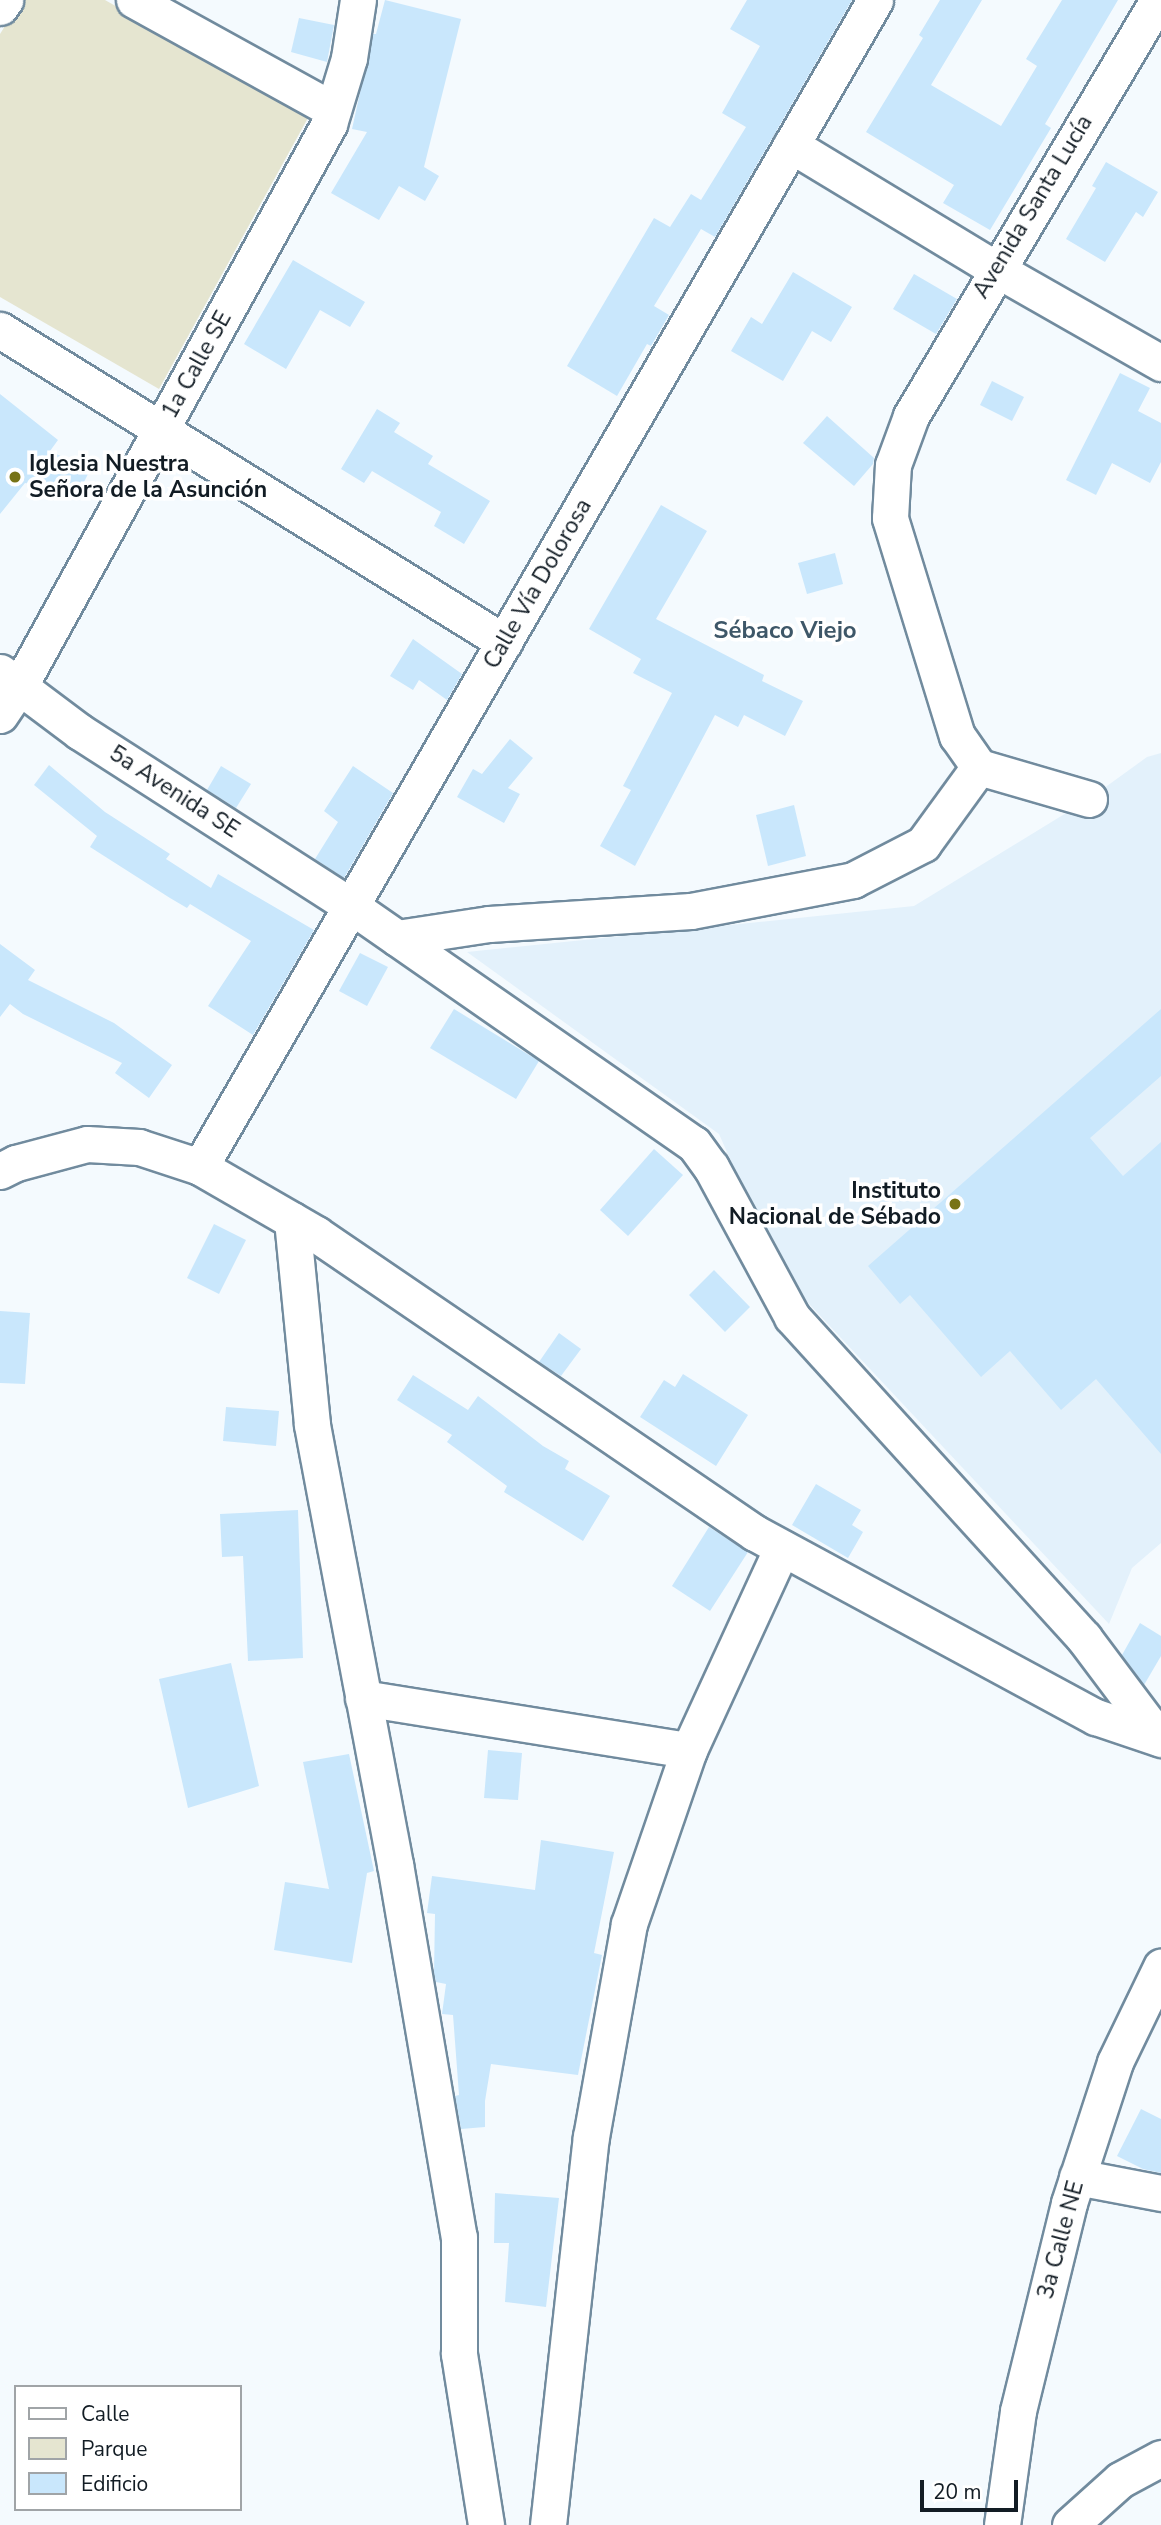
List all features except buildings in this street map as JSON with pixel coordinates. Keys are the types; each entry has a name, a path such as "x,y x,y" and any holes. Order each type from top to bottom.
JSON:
{"street":[{"path":"0,7 5,0"},
{"path":"134,0 333,110"},
{"name":"1a Calle SE","path":"0,715 10,680 162,430 328,124 349,58 358,0"},
{"name":"Calle Vía Dolorosa","path":"200,1167 875,0"},
{"name":"Avenida Santa Lucía","path":"979,767 957,736 890,519 893,465 911,416 1158,0"},
{"path":"791,145 996,269 1161,362"},
{"path":"0,330 504,642"},
{"name":"5a Avenida SE","path":"10,680 80,732 351,906 694,1144 711,1167 793,1317 1084,1638 1160,1738"},
{"path":"397,938 489,924 691,911 853,880 923,844 979,767 1089,799"},
{"path":"0,1171 16,1163 87,1144 139,1147 200,1167 292,1220 755,1533 1096,1717 1160,1738"},
{"path":"292,1220 312,1424 459,2237 459,2354 486,2525"},
{"path":"548,2525 591,2137 627,1937 689,1750 782,1548"},
{"path":"363,1698 689,1750"},
{"name":"3a Calle NE","path":"1002,2525 1018,2411 1077,2178 1115,2062 1161,1967"},
{"path":"1077,2178 1161,2193"},
{"path":"1070,2525 1120,2480 1161,2458"}],"shaded area":[{"name":"Instituto Nacional de Sébado","path":"1161,753 1161,1543 1132,1568 1109,1624 781,1274 719,1134 467,952 914,906 1089,799 1147,757"}],"green space":[{"path":"21,0 105,0 309,116 159,389 0,297 0,34"}],"place":[{"name":"Iglesia Nuestra Señora de la Asunción","path":"15,477"},
{"name":"Instituto Nacional de Sébado","path":"955,1204"}],"district":[{"name":"Sébaco Viejo","path":"785,631"}]}
